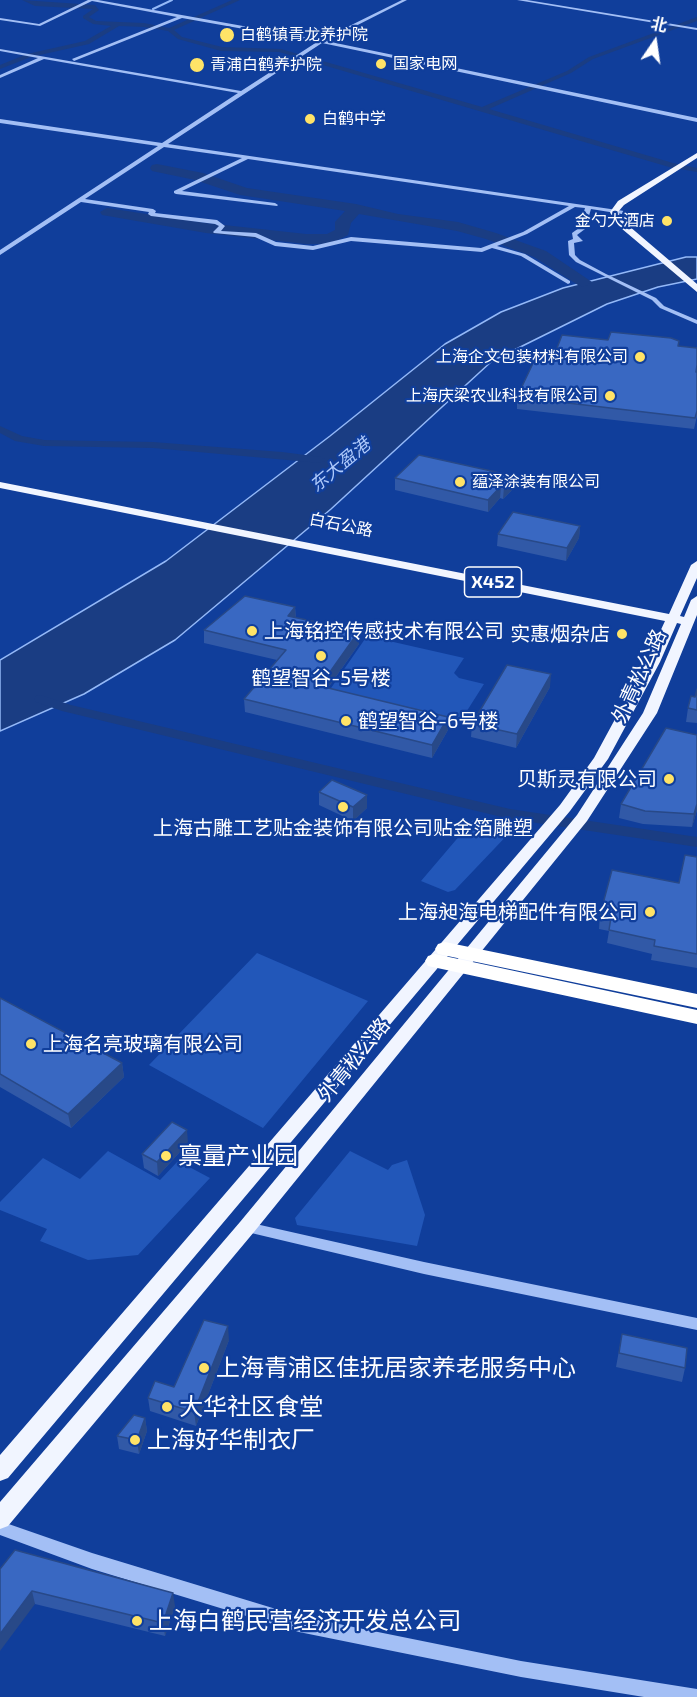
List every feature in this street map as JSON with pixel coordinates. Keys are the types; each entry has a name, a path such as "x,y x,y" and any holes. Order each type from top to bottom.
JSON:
{"highway":[{"path":"440,955 697,1017"},
{"path":"464,960 697,1000"}],"main road":[{"path":"696,285 664,254 618,221 618,212 697,155"},
{"path":"682,167 697,160"},
{"name":"白石公路","path":"0,477 208,521"},
{"name":"白石公路","path":"0,484 319,542 674,614 694,614"},
{"name":"外青松公路","path":"0,1471 562,813 601,759 653,662 697,565"},
{"name":"外青松公路","path":"0,1519 247,1227 464,960 558,850 582,818 651,713 694,614"}],"street":[{"path":"0,253 165,145 301,52 405,0"},
{"path":"519,0 697,29"},
{"path":"0,19 40,25 90,1 320,41 697,120"},
{"path":"74,60 182,16"},
{"path":"0,25 12,27"},
{"path":"0,50 241,92"},
{"path":"0,77 41,58"},
{"path":"0,121 618,212"},
{"path":"249,157 176,192 275,205"},
{"path":"81,200 143,209 153,211 151,214 179,219 217,222 222,226 218,230 256,236 275,244 313,248 351,239 472,250 496,246 573,206"},
{"path":"588,208 582,230 574,234 575,238 580,241 571,241 570,249 578,261 654,299 662,307 697,322"},
{"path":"496,246 523,255 568,282"},
{"path":"247,1227 424,1268 697,1324"},
{"path":"0,1528 92,1561 299,1624 521,1669 697,1697"}],"shaded area":[{"path":"367,636 464,658 454,673 459,678 484,684 458,725 329,691"},
{"path":"473,820 514,828 455,890 448,892 421,881"},
{"path":"257,953 368,1001 263,1128 149,1065"},
{"path":"108,1151 160,1180 178,1161 210,1178 138,1255 88,1260 40,1241 47,1229 0,1210 0,1202 43,1158 80,1179"},
{"path":"350,1151 388,1170 392,1165 407,1160 425,1215 417,1246 297,1225 295,1218"}],"water":[{"name":"东大盈港","path":"686,257 697,257 697,279 658,287 607,304 492,361 331,509 175,640 84,694 0,731 0,660 166,561 330,436 445,344 501,312 563,288"}],"building":[{"path":"611,332 671,338 679,341 678,346 697,348 695,418 517,397 535,359 542,360 545,355 554,356 562,335 608,340"},
{"path":"419,455 514,476 488,500 395,478"},
{"path":"513,512 580,526 567,548 498,534"},
{"path":"245,596 295,607 288,616 359,631 320,686 448,717 432,745 244,699 286,650 204,630"},
{"path":"507,665 551,674 517,734 472,724"},
{"path":"697,689 697,710 688,708 691,696 695,697"},
{"name":"贝斯灵有限公司","path":"666,728 697,735 697,804 694,814 645,811 621,804"},
{"path":"332,780 367,795 353,807 319,792"},
{"name":"上海昶海电梯配件有限公司","path":"685,855 697,857 697,954 654,946 655,940 609,930 611,917 600,915 612,870 679,883"},
{"name":"上海名亮玻璃有限公司","path":"0,998 122,1063 68,1114 0,1074"},
{"path":"172,1122 187,1130 157,1162 142,1154"},
{"name":"上海青浦区佳抚居家养老服务中心","path":"204,1320 228,1326 194,1412 148,1398 155,1381 174,1387"},
{"path":"622,1334 687,1348 685,1368 619,1353"},
{"path":"134,1415 145,1418 137,1440 117,1436"},
{"name":"上海白鹤民营经济开发总公司","path":"15,1550 173,1593 163,1623 32,1591 0,1634 0,1569"}],"waterway":[{"path":"25,0 35,4 95,7 96,10 85,17 95,23 144,25 170,30"},
{"path":"153,9 172,0"},
{"path":"170,30 237,0"},
{"path":"482,109 569,72 591,58 697,19"},
{"path":"0,67 29,55 87,43 116,25"},
{"path":"170,30 180,38 221,49 279,50 482,109"},
{"path":"482,109 672,165 697,170"},
{"path":"157,168 198,176 245,192 355,209"},
{"path":"107,212 206,228 306,239 330,239 343,232 343,222 355,209"},
{"path":"355,209 458,227 491,236 540,254 584,282"},
{"name":"东大盈港","path":"0,429 19,439 44,443 153,445 321,460"},
{"path":"41,699 67,708 510,814 697,842"}],"place":[{"name":"白鹤镇青龙养护院","path":"227,35"},
{"name":"国家电网","path":"381,64"},
{"name":"青浦白鹤养护院","path":"197,65"},
{"name":"白鹤中学","path":"310,119"},
{"name":"金勺大酒店","path":"667,221"},
{"name":"上海企文包装材料有限公司","path":"640,357"},
{"name":"上海庆梁农业科技有限公司","path":"610,396"},
{"name":"蕴泽涂装有限公司","path":"460,482"},
{"name":"上海铭控传感技术有限公司","path":"252,631"},
{"name":"实惠烟杂店","path":"622,634"},
{"name":"鹤望智谷-5号楼","path":"321,656"},
{"name":"鹤望智谷-6号楼","path":"346,721"},
{"name":"贝斯灵有限公司","path":"669,779"},
{"name":"上海古雕工艺贴金装饰有限公司贴金箔雕塑","path":"343,807"},
{"name":"上海昶海电梯配件有限公司","path":"650,912"},
{"name":"上海名亮玻璃有限公司","path":"31,1044"},
{"name":"禀量产业园","path":"166,1156"},
{"name":"上海青浦区佳抚居家养老服务中心","path":"204,1368"},
{"name":"大华社区食堂","path":"167,1407"},
{"name":"上海好华制衣厂","path":"135,1440"},
{"name":"上海白鹤民营经济开发总公司","path":"137,1621"}]}
